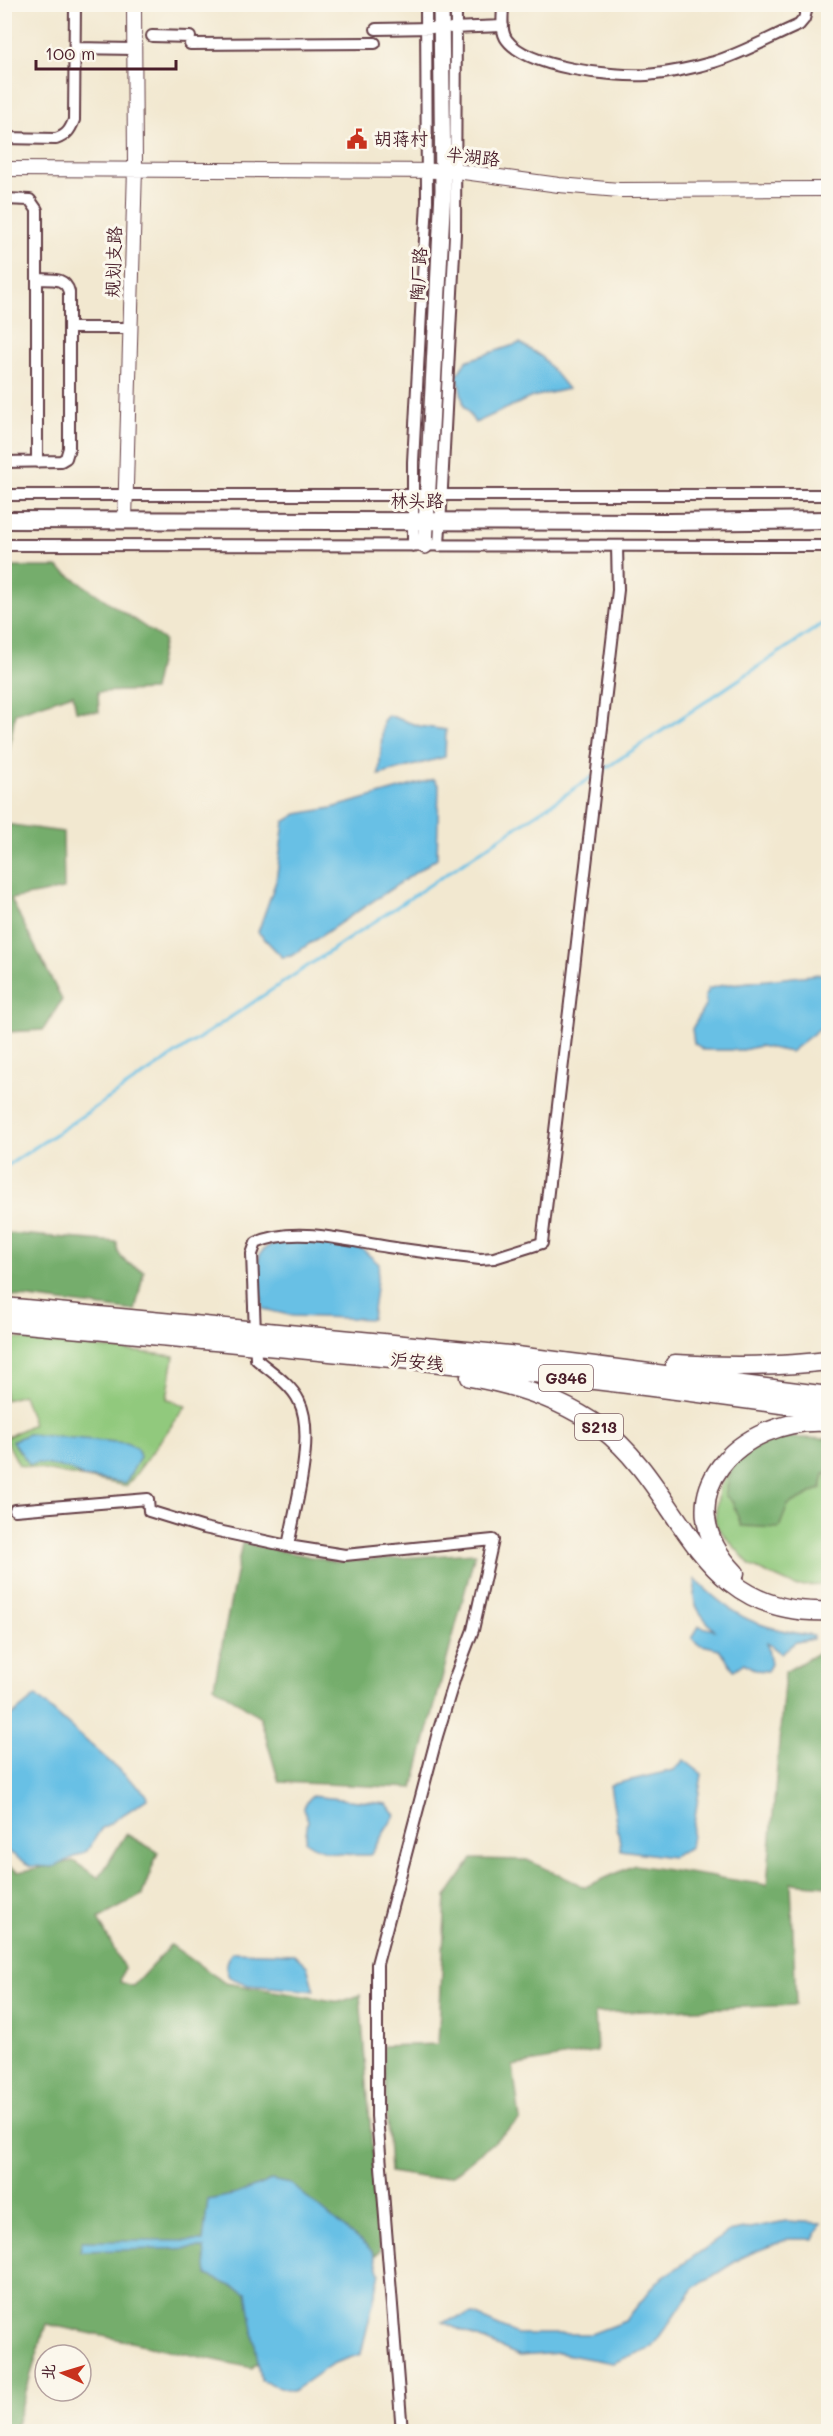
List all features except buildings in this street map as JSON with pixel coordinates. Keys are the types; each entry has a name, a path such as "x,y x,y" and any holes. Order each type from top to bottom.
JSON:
{"highway":[{"name":"沪安线","path":"4,1306 255,1337 302,1350 696,1391 828,1411"},
{"name":"沪安线","path":"4,1322 509,1355 828,1396"},
{"name":"S213","path":"302,1350 474,1378 522,1389 561,1403 602,1429 638,1464 684,1532 713,1567 734,1585 755,1597 783,1607 812,1612 828,1611"},
{"path":"509,1355 723,1367 789,1366 828,1361"},
{"path":"828,1422 814,1421 784,1425 754,1436 732,1452 716,1472 707,1500 707,1518 710,1537 722,1560 737,1575 784,1599 811,1603 828,1601"}],"main road":[{"name":"陶厂路","path":"426,546 442,171 441,4"},
{"name":"林头路","path":"4,520 681,522 828,519"}],"street":[{"path":"4,138 56,139 64,136 70,130 74,120 75,4"},
{"name":"规划支路","path":"125,520 135,168 134,4"},
{"path":"426,4 442,171"},
{"path":"442,171 456,4"},
{"path":"503,4 503,26 506,40 515,49 531,57 601,73 646,75 716,61 799,25 804,19 808,4"},
{"path":"375,29 503,26"},
{"path":"152,36 190,40 375,43"},
{"path":"75,48 134,49"},
{"name":"半湖路","path":"4,169 442,171 619,190 828,189"},
{"path":"4,198 24,198 34,204 37,210 37,462"},
{"path":"4,462 61,461 68,453 68,286 59,280 37,279"},
{"path":"69,328 130,328"},
{"path":"4,495 828,495"},
{"path":"4,545 828,546"},
{"path":"288,1546 305,1453 304,1414 294,1392 256,1359 252,1254 256,1243 268,1237 325,1236 480,1259 494,1258 542,1243 618,590 617,546"},
{"path":"15,1510 148,1499 149,1511 204,1528 288,1546 345,1555 493,1540 473,1630 454,1677 437,1736 377,1964 377,2116 402,2432"}],"green space":[{"path":"5,567 57,567 164,640 153,690 98,692 99,712 76,711 73,694 15,713 5,778"},
{"path":"5,824 63,832 64,889 11,899 62,1000 43,1030 5,1034"},
{"path":"5,1233 117,1242 121,1257 129,1264 144,1271 135,1311 5,1295"},
{"path":"5,1337 174,1356 167,1399 186,1406 127,1486 19,1465 5,1438 33,1424 23,1395 5,1400"},
{"path":"782,1437 828,1439 828,1474 824,1474 821,1488 788,1505 779,1528 741,1526 733,1503 725,1495 733,1464 756,1447"},
{"path":"733,1464 788,1505 821,1488 824,1474 828,1474 828,1585 795,1586 751,1566 717,1527 715,1519 719,1489"},
{"path":"242,1543 337,1562 475,1553 413,1788 279,1782 260,1717 214,1686"},
{"path":"828,1647 826,1886 791,1883 796,2005 595,2013 597,2051 513,2066 520,2120 453,2175 427,2178 390,2172 383,2046 438,2044 446,1897 472,1859 527,1860 585,1887 635,1865 767,1885 785,1672"},
{"path":"126,1834 158,1852 142,1895 98,1919 124,1968 120,1982 133,1986 171,1945 225,1983 340,2002 360,1995 380,2251 252,2368 46,2324 40,2343 33,2343 33,2368 14,2432 4,2431 4,1863 18,1872 73,1861 99,1878"}],"water":[{"path":"520,343 542,357 568,389 532,397 475,423 464,406 457,375 466,361"},
{"path":"388,715 419,726 446,730 445,757 379,775 383,721"},
{"path":"434,779 439,786 437,858 291,956 282,957 258,932 276,881 284,822 297,814 332,808"},
{"path":"828,973 828,1022 790,1052 760,1046 743,1050 704,1050 694,1043 692,1029 706,1004 705,996 708,989 723,985"},
{"path":"286,1241 323,1241 362,1249 379,1264 372,1319 293,1316 263,1309 258,1269 262,1251 269,1246"},
{"path":"28,1434 126,1443 137,1448 140,1457 126,1483 83,1477 69,1469 38,1463 30,1465 12,1441"},
{"path":"695,1579 723,1604 748,1620 777,1629 814,1636 813,1639 796,1642 781,1653 767,1643 771,1664 767,1671 755,1670 744,1663 734,1670 719,1649 698,1644 692,1638 699,1626 714,1630 701,1614 694,1599"},
{"path":"36,1696 146,1794 147,1799 101,1829 87,1851 53,1867 30,1866 5,1849 5,1721"},
{"path":"684,1760 702,1774 690,1847 672,1857 621,1850 610,1785 674,1770"},
{"path":"311,1796 387,1804 395,1815 370,1855 328,1852 305,1841 308,1820 303,1809"},
{"path":"233,1952 294,1954 307,1966 314,1991 248,1985 229,1977 226,1963"},
{"path":"271,2180 291,2184 373,2252 380,2273 361,2354 332,2364 293,2391 261,2381 247,2293 207,2275 204,2248 80,2251 82,2241 203,2241 208,2200 237,2194"},
{"path":"786,2221 821,2223 814,2239 788,2239 744,2256 694,2288 652,2347 613,2363 559,2353 520,2356 442,2322 472,2314 517,2334 591,2334 625,2321 657,2282 729,2232"}],"waterway":[{"path":"600,772 828,620"},
{"path":"4,1168 592,777"}],"place":[{"name":"胡蒋村","path":"357,139"}]}
